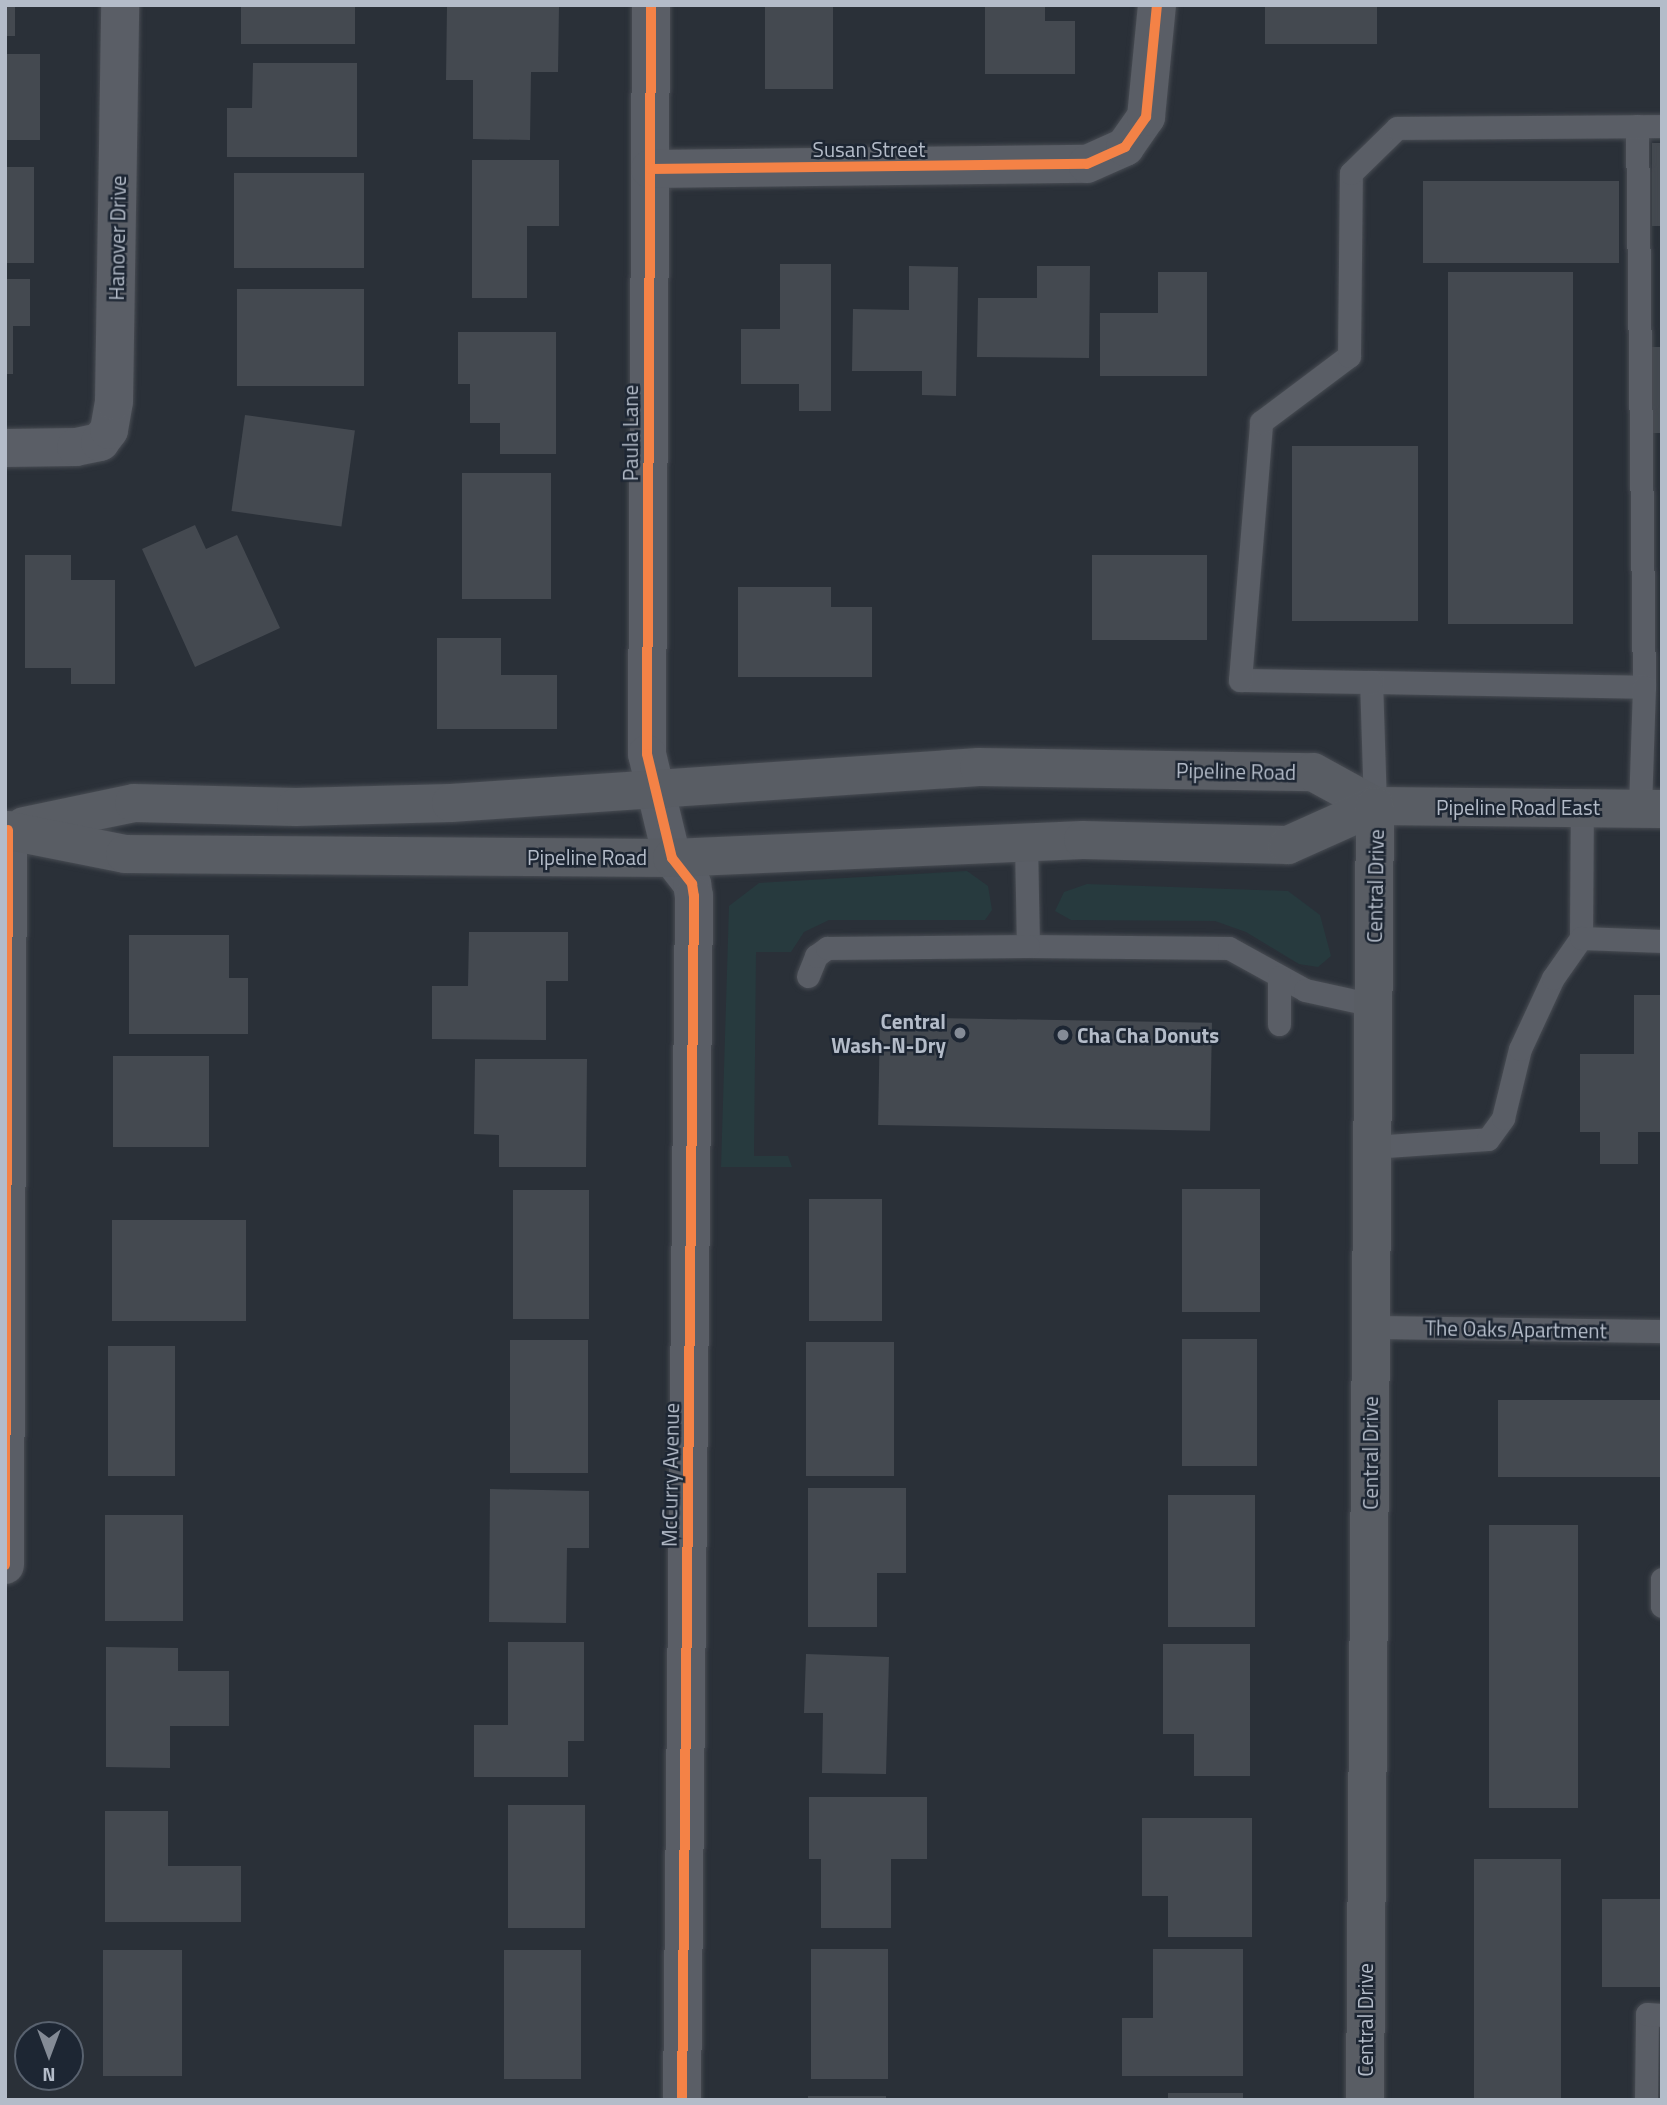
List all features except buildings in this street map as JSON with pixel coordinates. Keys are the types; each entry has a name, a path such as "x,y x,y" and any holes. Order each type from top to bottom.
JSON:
{"main road":[{"name":"Pipeline Road","path":"7,830 134,803 296,807 656,791 979,767 1313,772 1375,806"},
{"name":"Pipeline Road","path":"7,830 125,854 672,858 1026,843 1288,845 1375,806"},
{"name":"Pipeline Road East","path":"1375,806 1651,809"},
{"name":"Central Drive","path":"1365,2100 1375,806"}],"street":[{"name":"Hanover Drive","path":"5,448 76,447 100,442 109,430 114,401 120,5"},
{"name":"Paula Lane","path":"651,5 647,754 672,858"},
{"name":"Susan Street","path":"650,169 1087,164 1125,147 1146,117 1157,5"},
{"path":"5,1565 7,830"},
{"name":"McCurry Avenue","path":"672,858 692,884 694,896 682,2100"}],"lane":[{"path":"1637,126 1644,687 1651,809"},
{"path":"1644,687 1240,680 1261,422 1349,356 1350,173 1397,128 1662,126"},
{"path":"1371,682 1375,806"},
{"path":"1372,1147 1488,1139 1503,1118 1520,1049 1553,978 1581,939 1582,808"},
{"path":"1026,843 1028,946"},
{"path":"1581,939 1662,941"},
{"path":"808,976 817,957 827,948 1219,947 1245,955 1279,977 1319,995 1373,1005"},
{"path":"1279,977 1279,1024"},
{"name":"The Oaks Apartment","path":"1371,1327 1662,1331"},
{"path":"1662,1579 1662,1606"},
{"path":"1646,2100 1647,2014 1662,2015"}],"green space":[{"path":"967,871 988,886 992,910 985,920 829,920 804,932 791,952 756,952 754,1156 788,1156 792,1167 721,1167 729,906 759,883"},
{"path":"1087,884 1288,891 1320,915 1331,956 1318,967 1299,964 1246,932 1215,921 1071,920 1055,911 1064,892"}],"cycle path":[{"path":"651,5 647,754 672,858 692,884 694,896 682,2100"},
{"path":"650,169 1087,164 1125,147 1146,117 1157,5"},
{"path":"5,1565 8,830"}],"place":[{"name":"Central Wash-N-Dry","path":"960,1033"},
{"name":"Cha Cha Donuts","path":"1063,1035"}]}
